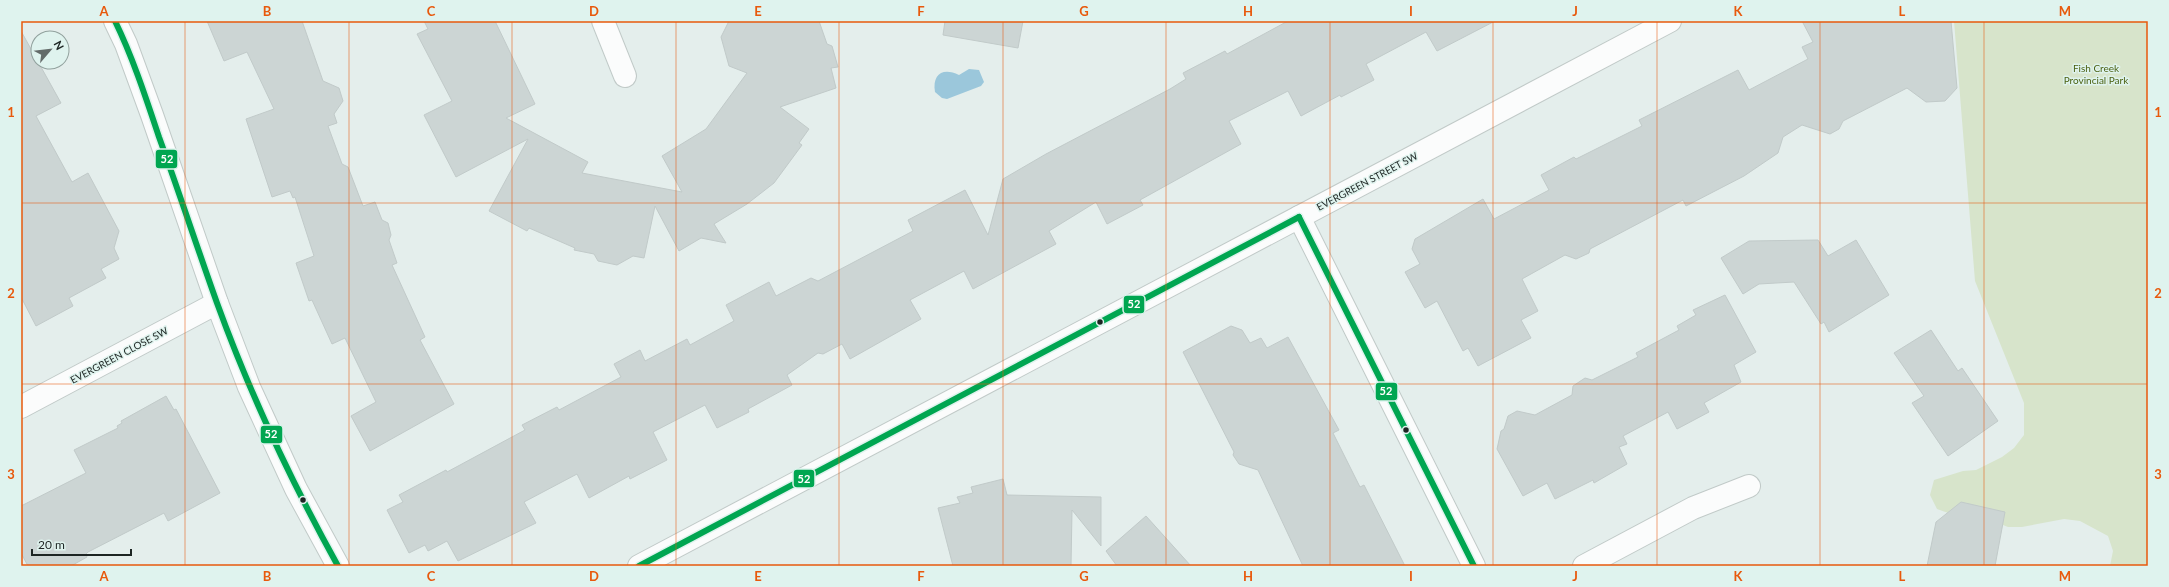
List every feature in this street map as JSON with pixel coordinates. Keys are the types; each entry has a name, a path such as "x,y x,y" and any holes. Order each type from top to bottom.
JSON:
{"street":[{"path":"115,21 126,44 217,303 252,394 296,489 338,566"},
{"path":"603,21 625,76"},
{"name":"EVERGREEN STREET SW","path":"639,566 1670,21"},
{"path":"1299,217 1474,566"},
{"name":"EVERGREEN CLOSE SW","path":"21,407 217,303"},
{"path":"1584,566 1693,508 1749,486"}],"green space":[{"name":"Fish Creek Provincial Park","path":"1954,21 2148,21 2148,566 2110,566 2113,551 2108,536 2080,521 2064,519 2022,527 2008,527 1993,521 1951,514 1937,509 1930,495 1934,480 1963,471 1976,470 2002,457 2014,448 2024,435 2024,403 1975,281"}],"water":[{"path":"969,69 979,70 984,82 981,86 947,99 942,98 935,92 935,81 940,74 948,72 959,75"}],"building":[{"path":"207,21 302,21 323,81 339,88 343,101 334,114 337,123 328,126 342,164 348,167 363,206 375,202 382,220 388,223 391,235 389,240 397,263 392,265 425,337 420,340 454,404 370,451 351,416 376,402 345,338 332,344 312,300 309,301 296,263 314,256 295,197 293,198 290,191 272,197 246,119 274,109 247,52 224,61"},
{"path":"424,21 495,21 535,104 506,118 588,162 582,173 682,192 662,156 706,129 747,73 729,66 721,37 729,21 819,21 827,44 832,46 838,67 831,68 836,88 780,107 809,129 799,143 802,145 774,183 747,204 714,224 726,243 701,238 679,251 655,206 644,258 633,256 617,265 598,261 594,254 574,250 575,248 529,228 527,231 489,211 528,139 456,177 424,115 452,101 417,34 428,29"},
{"path":"945,21 1023,21 1018,48 943,35"},
{"path":"1288,21 1495,21 1437,51 1426,32 1366,64 1374,80 1341,97 1340,95 1301,116 1288,91 1229,121 1241,144 1140,200 1143,205 1107,224 1096,202 1049,231 1056,244 973,289 964,271 910,300 921,319 850,359 842,344 823,354 818,353 787,375 792,385 748,409 749,412 717,428 705,405 653,432 667,460 630,479 629,476 589,498 577,474 524,502 536,523 458,561 447,541 428,551 425,545 409,553 387,510 403,502 399,495 446,470 447,472 525,430 522,425 557,407 559,410 621,377 614,364 640,350 645,361 687,339 690,345 734,321 726,305 769,282 776,296 811,278 818,281 913,231 908,220 965,190 988,235 1003,179 1046,154 1170,89 1186,79 1183,73 1225,51 1227,54"},
{"path":"1802,21 1951,21 1957,88 1945,101 1926,102 1907,88 1843,121 1839,129 1830,134 1802,125 1783,137 1778,153 1744,176 1686,206 1683,200 1590,249 1589,253 1576,259 1565,255 1522,279 1538,311 1521,320 1531,338 1478,366 1468,348 1463,351 1437,301 1425,308 1405,272 1420,264 1412,249 1415,239 1483,199 1494,219 1549,190 1541,175 1574,157 1576,159 1642,126 1639,120 1738,70 1749,90 1808,59 1802,47 1813,42"},
{"path":"21,31 30,47 30,70 43,70 61,103 36,116 72,182 88,173 119,231 114,248 119,259 101,269 106,278 69,298 73,306 36,326 21,297"},
{"path":"1818,240 1828,256 1856,240 1889,295 1829,332 1824,322 1821,324 1794,282 1759,284 1743,294 1721,258 1749,241"},
{"path":"1725,295 1756,352 1734,365 1741,382 1704,403 1709,412 1677,429 1668,412 1623,436 1627,444 1619,447 1627,464 1594,483 1593,480 1555,499 1547,483 1523,496 1497,449 1501,431 1504,429 1508,416 1517,411 1535,415 1572,395 1573,386 1585,378 1592,380 1638,357 1636,353 1679,330 1677,326 1696,315 1693,310"},
{"path":"1231,326 1242,330 1250,343 1261,338 1267,348 1288,337 1339,430 1333,433 1360,487 1364,485 1405,566 1303,566 1258,470 1239,464 1233,455 1234,452 1183,352"},
{"path":"1931,330 1958,371 1962,368 1998,421 1948,456 1912,403 1924,396 1894,353"},
{"path":"166,396 174,410 176,409 220,493 168,521 164,513 88,552 86,554 87,557 71,566 28,566 21,553 21,506 86,473 74,450 118,428 117,426 122,423 121,421"},
{"path":"1003,479 1007,495 1101,497 1101,546 1072,510 1071,566 953,566 938,508 960,503 957,497 973,493 971,487"},
{"path":"1961,502 2005,512 1995,566 1927,566 1936,522"},
{"path":"1146,516 1191,566 1117,566 1106,551"}],"transit line":[{"name":"52","path":"115,21 139,78 217,303 243,371 272,437 338,566"},
{"name":"52","path":"1299,217 1474,566"},
{"name":"52","path":"639,566 1299,217"}]}
